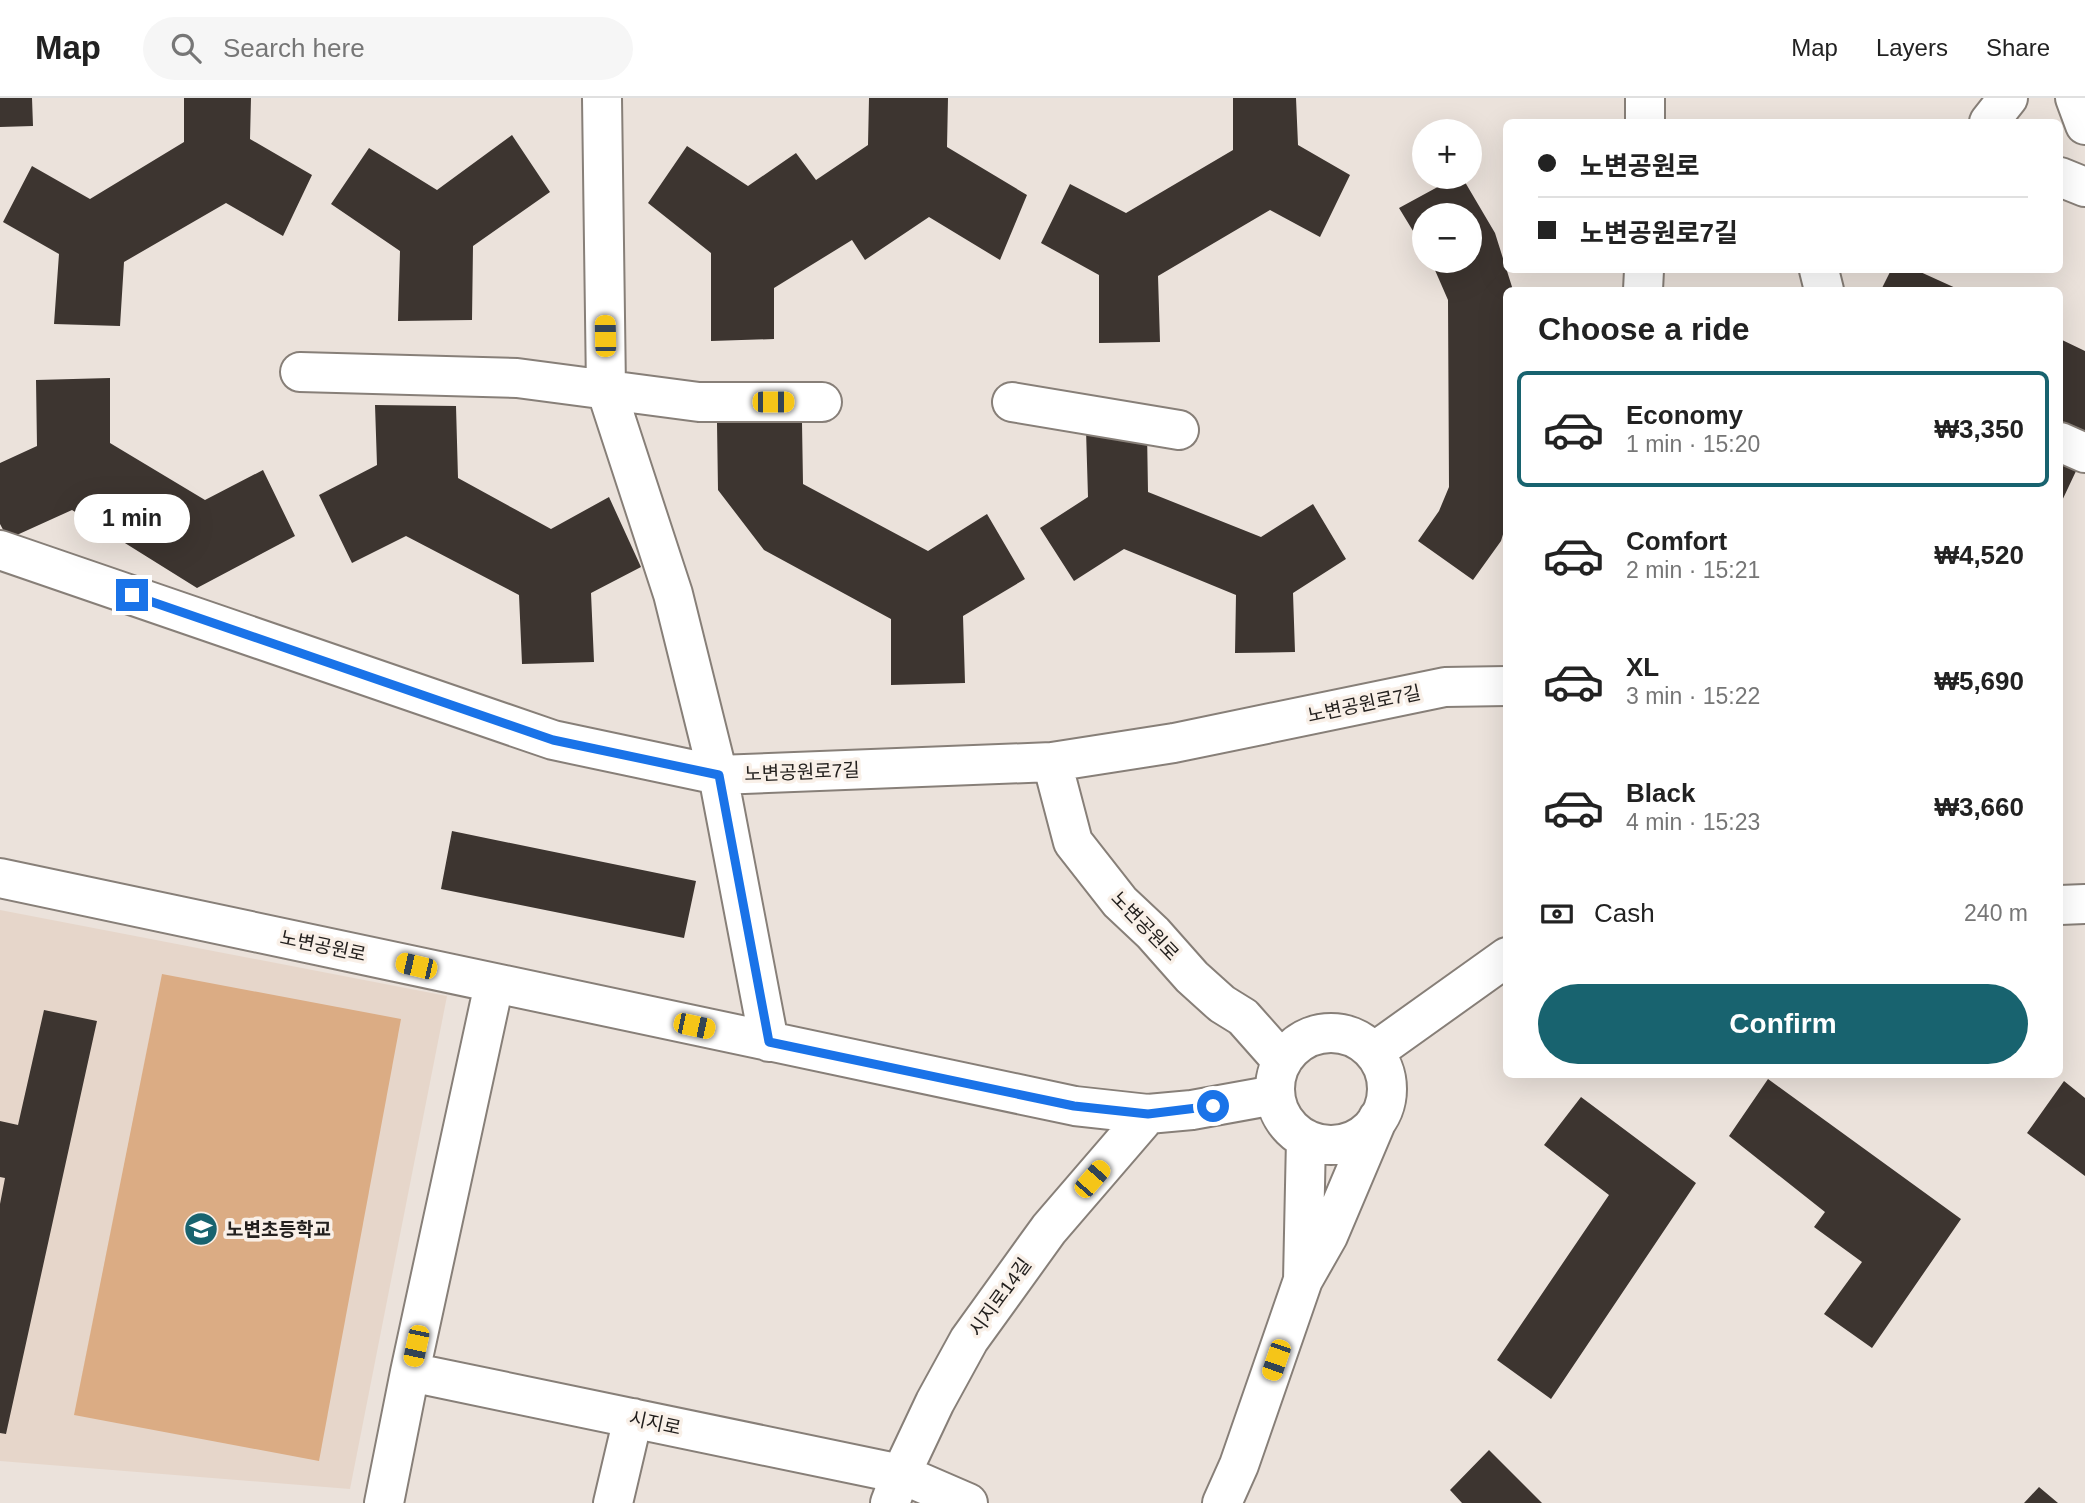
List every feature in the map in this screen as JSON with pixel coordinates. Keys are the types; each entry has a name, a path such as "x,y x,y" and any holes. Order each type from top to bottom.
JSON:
{"street":[{"path":"602,98 606,389 673,594 719,775 769,1042"},
{"path":"1645,98 1645,119"},
{"path":"1991,119 2008,98"},
{"path":"2075,98 2085,125"},
{"path":"2063,178 2085,187"},
{"path":"300,372 517,377 699,402 822,402"},
{"path":"1013,401 1179,430"},
{"path":"2063,443 2085,453"},
{"name":"노변공원로7길","path":"0,550 553,740 719,775 1052,762 1174,743 1446,687 1503,686"},
{"name":"노변공원로","path":"0,878 1074,1106 1148,1114 1192,1110 1279,1078 1243,1017 1222,1004 1192,977 1153,933 1120,902 1073,842 1052,762"},
{"path":"2063,905 2085,904"},
{"path":"1374,1052 1503,960"},
{"path":"384,1503 494,984"},
{"path":"1222,1503 1239,1465 1303,1280 1328,1237 1384,1107 1387,1088 1383,1069 1374,1052 1359,1041 1342,1034 1324,1033 1307,1038 1292,1048 1279,1078 1280,1113 1291,1128 1306,1139 1334,1144 1361,1136 1375,1123 1384,1107"},
{"name":"시지로14길","path":"895,1488 935,1402 969,1340 1049,1230 1148,1114"},
{"path":"1303,1280 1306,1139"},
{"name":"시지로","path":"410,1372 633,1418 895,1488 968,1503"},
{"path":"613,1503 633,1418"}],"shaded area":[{"name":"노변초등학교","path":"0,910 447,996 350,1489 0,1461"},
{"path":"162,974 401,1019 319,1461 74,1415"}],"building":[{"path":"0,98 32,98 33,126 0,127"},
{"path":"184,98 251,98 250,139 312,175 283,236 226,203 124,262 120,326 54,324 59,254 3,222 32,166 90,199 184,142"},
{"path":"869,98 948,98 947,147 1027,195 1000,260 929,217 865,260 852,240 774,288 774,339 711,341 711,253 648,203 687,146 748,186 796,153 816,180 868,145"},
{"path":"1233,98 1296,98 1298,145 1350,175 1320,237 1270,210 1158,276 1160,342 1099,343 1099,275 1041,243 1070,184 1126,213 1233,150"},
{"path":"512,135 550,192 473,246 472,320 398,321 400,251 331,204 369,148 437,190"},
{"path":"1434,189 1469,189 1477,203 1412,203 1412,229 1399,208"},
{"path":"1482,211 1495,233 1503,258 1503,273 1508,273 1512,287 1503,287 1503,534 1473,580 1418,541 1439,511 1449,487 1448,300 1436,273 1482,273"},
{"path":"1890,273 1923,273 1953,287 1882,287"},
{"path":"2063,340 2085,351 2085,452 2063,499"},
{"path":"110,378 110,443 205,500 263,470 295,536 197,588 72,510 8,539 0,524 0,463 37,446 36,380"},
{"path":"375,405 456,406 458,478 551,529 609,497 641,567 591,593 594,662 522,664 519,595 406,536 352,563 319,495 377,465"},
{"path":"717,423 802,423 803,484 928,551 987,514 1025,579 963,616 965,683 891,685 891,619 764,550 718,490"},
{"path":"1086,430 1147,431 1148,492 1261,537 1313,504 1346,559 1293,593 1295,652 1235,653 1236,595 1124,549 1074,581 1040,528 1088,497"},
{"path":"452,831 696,881 684,938 441,889"},
{"path":"44,1010 97,1021 6,1434 0,1433 0,1204 5,1178 0,1177 0,1121 18,1125"},
{"path":"1768,1079 1961,1219 1872,1348 1824,1314 1862,1262 1814,1227 1825,1212 1729,1136"},
{"path":"2064,1081 2085,1098 2085,1176 2027,1133"},
{"path":"1581,1097 1696,1183 1551,1399 1497,1360 1609,1195 1544,1145"},
{"path":"1489,1450 1542,1503 1462,1503 1450,1490"},
{"path":"2039,1487 2058,1503 2024,1503"}],"place":[{"name":"노변초등학교","path":"201,1229"}],"route":[{"path":"132,595 553,740 719,775 769,1042 1074,1106 1148,1114 1213,1106"}]}
